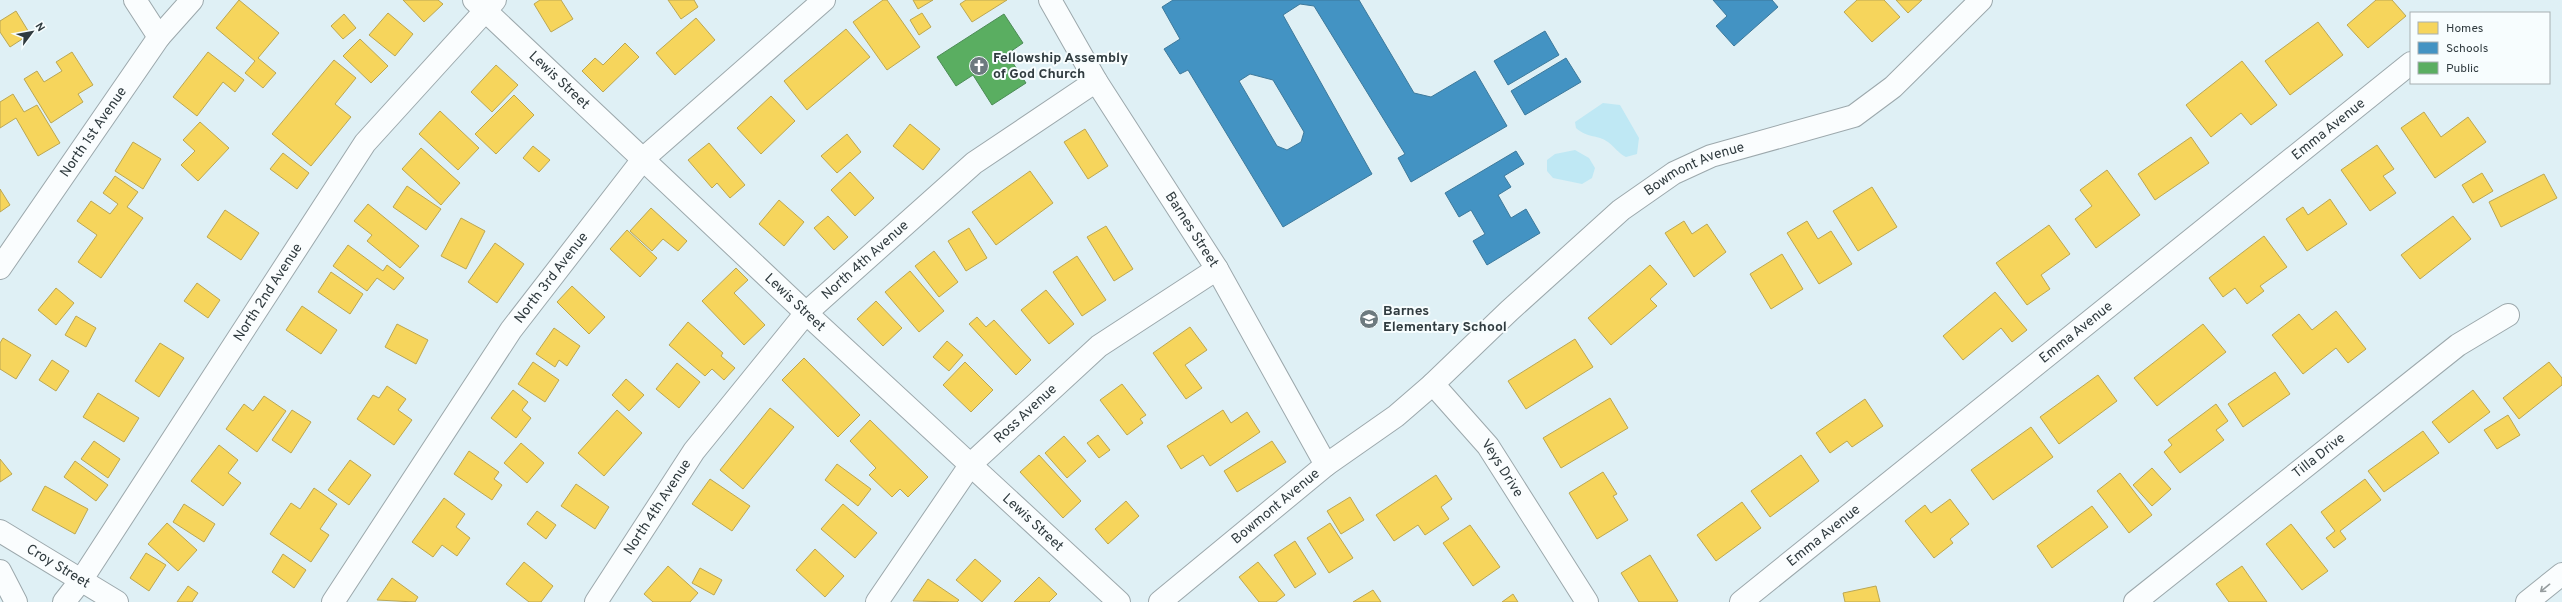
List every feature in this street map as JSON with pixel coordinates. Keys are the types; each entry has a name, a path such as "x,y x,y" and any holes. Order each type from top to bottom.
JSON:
{"main road":[{"path":"135,0 159,37"},
{"name":"North 1st Avenue","path":"0,268 159,37 192,0"},
{"name":"North 3rd Avenue","path":"333,602 511,330 644,158 824,0"},
{"name":"Barnes Street","path":"1050,0 1096,81 1217,269 1326,465"},
{"name":"Bowmont Avenue","path":"1160,602 1326,465 1396,416 1433,384 1509,310 1621,210 1674,173 1710,156 1854,116 1893,87 1981,0"},
{"name":"Lewis Street","path":"485,3 644,158 806,312 1119,602"},
{"name":"North 2nd Avenue","path":"64,602 82,579 365,143 485,3"},
{"name":"Emma Avenue","path":"1741,602 2410,64"},
{"name":"North 4th Avenue","path":"596,602 694,451 806,312 974,163 1096,81"},
{"name":"Ross Avenue","path":"877,602 971,464 1099,346 1217,269"},
{"name":"Tilla Drive","path":"2135,602 2458,345 2508,315"},
{"name":"Veys Drive","path":"1433,384 1488,446 1587,602"},
{"name":"Croy Street","path":"0,531 82,579 117,602"},
{"path":"0,571 16,602"},
{"path":"2527,602 2562,574"}],"shaded area":[{"path":"1603,103 1620,105 1639,138 1637,154 1626,157 1604,140 1585,134 1576,128 1575,122"},
{"path":"1575,150 1589,158 1595,168 1592,178 1582,184 1553,178 1547,171 1547,160 1555,154"}],"building: Homes":[{"path":"239,0 279,33 258,58 276,73 263,88 245,73 255,61 216,28"},
{"path":"403,0 438,0 443,4 424,22"},
{"path":"540,0 561,0 573,19 551,32 534,4"},
{"path":"668,0 694,0 698,7 681,19"},
{"path":"883,0 887,0 920,47 887,70 853,22"},
{"path":"913,0 933,0 918,9"},
{"path":"966,0 1007,0 972,22 960,4"},
{"path":"1857,0 1884,0 1900,17 1872,42 1844,12"},
{"path":"1896,0 1922,0 1908,13"},
{"path":"2376,0 2392,0 2406,16 2368,48 2347,25"},
{"path":"16,11 30,34 10,47 0,32 0,21"},
{"path":"388,13 413,34 395,56 369,35"},
{"path":"922,13 931,27 919,35 910,20"},
{"path":"344,14 356,28 343,39 331,26"},
{"path":"696,18 715,40 675,75 656,53"},
{"path":"2318,22 2343,55 2290,95 2265,61"},
{"path":"846,29 870,57 807,110 784,81"},
{"path":"360,39 388,66 371,83 343,56"},
{"path":"625,43 639,57 603,92 582,71 595,58 603,65"},
{"path":"72,52 93,85 78,94 83,102 51,123 24,79 37,71 44,82 62,71 56,62"},
{"path":"208,52 244,80 235,92 223,82 197,116 173,97"},
{"path":"334,60 356,78 335,104 351,117 311,166 272,134"},
{"path":"2242,61 2277,105 2251,125 2241,113 2211,137 2186,105"},
{"path":"496,65 518,85 492,112 471,92"},
{"path":"13,94 24,112 37,105 60,143 38,156 16,118 0,128 0,102"},
{"path":"514,95 534,115 496,154 475,134"},
{"path":"771,96 795,121 761,154 737,128"},
{"path":"440,111 479,148 458,170 419,134"},
{"path":"2424,112 2441,137 2468,117 2486,142 2435,178 2401,128"},
{"path":"200,122 229,148 198,181 181,165 195,151 183,140"},
{"path":"910,124 940,149 923,170 893,146"},
{"path":"1085,129 1108,166 1088,179 1064,142"},
{"path":"847,134 861,152 837,173 821,156"},
{"path":"2191,137 2209,163 2155,200 2138,174"},
{"path":"133,142 161,159 143,189 115,171"},
{"path":"709,143 745,185 730,198 717,183 712,188 688,160"},
{"path":"2377,145 2394,169 2383,176 2396,193 2370,211 2341,170"},
{"path":"533,146 550,160 539,172 523,158"},
{"path":"421,148 460,183 441,205 402,169"},
{"path":"283,153 309,173 297,189 270,169"},
{"path":"2107,170 2140,215 2096,248 2075,219 2092,206 2080,190"},
{"path":"1030,171 1053,203 996,245 972,212"},
{"path":"850,172 874,198 855,216 831,190"},
{"path":"2482,173 2493,191 2473,203 2462,185"},
{"path":"2544,174 2557,198 2501,227 2489,202"},
{"path":"115,176 138,192 127,207 143,218 101,278 78,262 97,235 77,221 91,201 110,214 118,204 103,193"},
{"path":"407,186 441,209 426,230 393,207"},
{"path":"1872,187 1897,227 1858,251 1833,211"},
{"path":"0,189 10,205 0,212"},
{"path":"2330,199 2347,224 2307,251 2286,219 2303,207 2308,215"},
{"path":"779,200 804,222 784,246 759,224"},
{"path":"368,204 419,246 400,268 367,241 372,235 354,221"},
{"path":"651,208 687,241 678,251 663,239 652,251 630,231"},
{"path":"225,210 259,233 241,260 207,237"},
{"path":"828,216 848,237 834,250 814,228"},
{"path":"2453,216 2471,239 2420,279 2401,255"},
{"path":"461,218 485,231 466,269 441,256"},
{"path":"1684,221 1692,234 1707,224 1726,252 1694,277 1665,233"},
{"path":"1807,221 1818,239 1831,231 1852,264 1819,284 1787,233"},
{"path":"2049,225 2070,254 2041,275 2050,289 2027,305 1996,263"},
{"path":"1106,226 1133,269 1114,281 1087,237"},
{"path":"969,228 987,258 966,271 948,241"},
{"path":"627,230 657,258 640,277 610,249"},
{"path":"2264,236 2287,267 2260,286 2264,291 2247,304 2235,288 2223,297 2209,278"},
{"path":"495,243 524,264 497,303 468,282"},
{"path":"348,245 383,271 387,265 404,278 394,290 377,278 367,291 333,266"},
{"path":"934,251 958,282 939,297 915,266"},
{"path":"1782,254 1803,289 1771,309 1750,274"},
{"path":"1077,256 1106,300 1082,316 1053,272"},
{"path":"1650,265 1667,284 1650,299 1657,306 1611,345 1588,318"},
{"path":"736,268 748,280 734,293 765,325 744,345 702,301"},
{"path":"910,271 944,311 919,332 885,292"},
{"path":"331,272 363,294 350,314 318,292"},
{"path":"197,283 220,300 208,318 184,301"},
{"path":"572,286 605,317 589,334 557,302"},
{"path":"56,288 74,303 56,325 38,310"},
{"path":"1046,290 1074,324 1049,344 1021,310"},
{"path":"1995,292 2027,330 2012,342 2001,328 1963,360 1943,336"},
{"path":"876,301 902,328 883,346 857,319"},
{"path":"302,306 337,330 321,354 286,330"},
{"path":"2336,311 2366,349 2348,363 2336,348 2303,374 2272,335 2299,314 2312,330"},
{"path":"76,316 96,328 86,347 65,335"},
{"path":"977,317 986,327 994,320 1031,360 1016,375 969,324"},
{"path":"688,322 723,353 721,356 735,368 724,380 712,369 705,376 669,345"},
{"path":"397,324 428,340 416,364 385,347"},
{"path":"2203,324 2226,352 2157,406 2134,378"},
{"path":"1190,327 1207,350 1185,365 1202,388 1186,399 1153,353"},
{"path":"554,328 580,346 567,366 559,360 555,367 536,354"},
{"path":"3,338 31,355 16,379 0,369 0,343"},
{"path":"1575,339 1593,367 1526,409 1508,381"},
{"path":"947,341 963,355 949,371 933,357"},
{"path":"160,343 184,358 159,397 135,381"},
{"path":"804,358 860,415 838,437 782,380"},
{"path":"52,360 69,371 56,391 39,380"},
{"path":"533,362 559,380 545,402 518,384"},
{"path":"965,362 993,390 971,412 943,385"},
{"path":"2549,362 2562,378 2562,385 2519,419 2503,398"},
{"path":"677,363 700,382 679,408 656,389"},
{"path":"2275,372 2290,394 2243,427 2228,404"},
{"path":"2098,375 2117,401 2059,444 2040,417"},
{"path":"626,379 644,395 629,411 612,395"},
{"path":"1122,384 1146,415 1140,419 1143,423 1127,435 1100,400"},
{"path":"387,386 406,399 398,410 412,420 394,445 357,419 373,395 379,398"},
{"path":"513,390 528,402 522,410 531,418 516,438 491,418"},
{"path":"2473,390 2490,412 2449,443 2432,422"},
{"path":"98,393 139,418 124,442 83,417"},
{"path":"264,396 286,411 257,452 226,429 244,404 253,411"},
{"path":"1610,398 1628,428 1561,468 1543,438"},
{"path":"1865,399 1883,426 1852,447 1847,441 1830,453 1816,433"},
{"path":"2216,404 2228,421 2216,430 2224,440 2180,473 2164,452 2172,445 2168,440"},
{"path":"770,408 794,427 743,489 720,470"},
{"path":"292,410 311,422 291,453 272,440"},
{"path":"617,410 642,433 604,476 578,453"},
{"path":"1223,410 1231,423 1247,412 1260,432 1210,466 1203,455 1181,469 1167,446"},
{"path":"2508,415 2520,435 2497,449 2484,430"},
{"path":"870,420 928,477 908,497 900,489 892,497 869,475 876,468 850,441"},
{"path":"2031,427 2053,457 1993,500 1971,470"},
{"path":"2423,431 2439,453 2384,492 2368,471"},
{"path":"1098,435 1110,450 1099,458 1087,443"},
{"path":"1064,436 1086,461 1067,478 1045,453"},
{"path":"94,441 120,459 108,478 81,459"},
{"path":"1272,441 1286,462 1237,492 1224,471"},
{"path":"521,443 544,463 527,483 504,463"},
{"path":"219,445 238,460 228,473 241,483 223,506 191,481"},
{"path":"469,451 499,472 494,479 502,485 492,500 454,474"},
{"path":"1039,455 1081,501 1063,518 1020,472"},
{"path":"1801,455 1819,481 1770,517 1751,491"},
{"path":"0,459 12,474 0,482"},
{"path":"350,460 371,475 349,505 328,490"},
{"path":"75,461 108,485 96,501 64,477"},
{"path":"837,464 871,489 858,506 825,480"},
{"path":"2152,468 2171,489 2152,506 2133,485"},
{"path":"1603,472 1617,494 1613,496 1628,520 1597,539 1569,493"},
{"path":"2120,473 2152,515 2129,533 2097,491"},
{"path":"1436,475 1452,499 1441,507 1449,519 1425,535 1418,525 1394,541 1376,515"},
{"path":"710,479 750,506 732,531 692,504"},
{"path":"2365,479 2381,500 2340,531 2346,539 2334,548 2326,538 2335,531 2321,512"},
{"path":"576,484 609,507 595,529 561,506"},
{"path":"45,486 88,509 75,534 32,510"},
{"path":"314,488 337,504 320,529 329,535 311,562 270,534 291,503 300,509"},
{"path":"1350,497 1364,520 1341,534 1327,511"},
{"path":"444,498 465,514 456,527 470,538 457,556 442,545 433,557 412,542"},
{"path":"1950,499 1969,524 1950,539 1953,543 1934,558 1905,521 1925,505 1931,513"},
{"path":"1126,501 1139,516 1108,544 1095,529"},
{"path":"1742,502 1761,528 1716,561 1697,535"},
{"path":"184,504 215,524 204,542 173,522"},
{"path":"843,504 877,533 855,558 821,529"},
{"path":"2092,506 2108,527 2052,568 2037,546"},
{"path":"537,511 556,525 546,539 527,524"},
{"path":"167,523 197,550 178,571 148,544"},
{"path":"1330,523 1353,558 1329,573 1307,538"},
{"path":"2291,524 2328,571 2302,590 2266,544"},
{"path":"1470,525 1500,567 1473,586 1443,543"},
{"path":"1295,541 1316,574 1295,588 1274,555"},
{"path":"815,549 844,576 825,597 796,570"},
{"path":"146,553 166,565 149,591 130,578"},
{"path":"283,554 306,570 294,588 272,572"},
{"path":"1650,555 1678,601 1639,602 1621,573"},
{"path":"975,559 1001,581 982,602 956,580"},
{"path":"524,562 553,586 541,602 529,602 506,584"},
{"path":"1258,562 1285,595 1276,602 1259,602 1239,577"},
{"path":"668,566 698,593 690,602 653,602 644,594"},
{"path":"2242,566 2267,602 2229,602 2216,584"},
{"path":"700,568 722,580 714,595 692,583"},
{"path":"1039,577 1057,594 1049,602 1014,602"},
{"path":"392,578 418,597 415,602 377,600"},
{"path":"928,579 959,600 957,602 913,601"},
{"path":"188,586 198,593 192,602 177,602"},
{"path":"1876,586 1880,602 1845,602 1843,593"},
{"path":"1373,590 1381,602 1353,602"},
{"path":"1513,594 1518,602 1502,602"}],"building: Schools":[{"path":"1173,0 1359,0 1414,93 1431,97 1475,71 1507,126 1411,182 1398,158 1405,154 1314,6 1300,4 1283,15 1372,174 1283,227 1188,70 1180,74 1164,49 1180,39 1162,7","holes":["1250,74 1273,80 1304,132 1301,142 1287,150 1277,146 1239,81"]},
{"path":"1713,0 1772,0 1778,7 1734,46 1716,26 1727,16"},
{"path":"1545,31 1559,55 1508,85 1494,61"},
{"path":"1566,58 1581,82 1525,115 1511,91"},
{"path":"1516,151 1524,164 1504,176 1511,187 1498,195 1511,218 1526,209 1540,233 1487,265 1473,241 1485,234 1471,210 1459,217 1445,193"}],"building: Public":[{"name":"Fellowship Assembly of God Church","path":"1004,14 1023,43 1007,54 1026,83 992,105 973,75 956,86 937,57"}],"place":[{"name":"Fellowship Assembly of God Church","path":"979,66"},
{"name":"Barnes Elementary School","path":"1369,319"}]}
